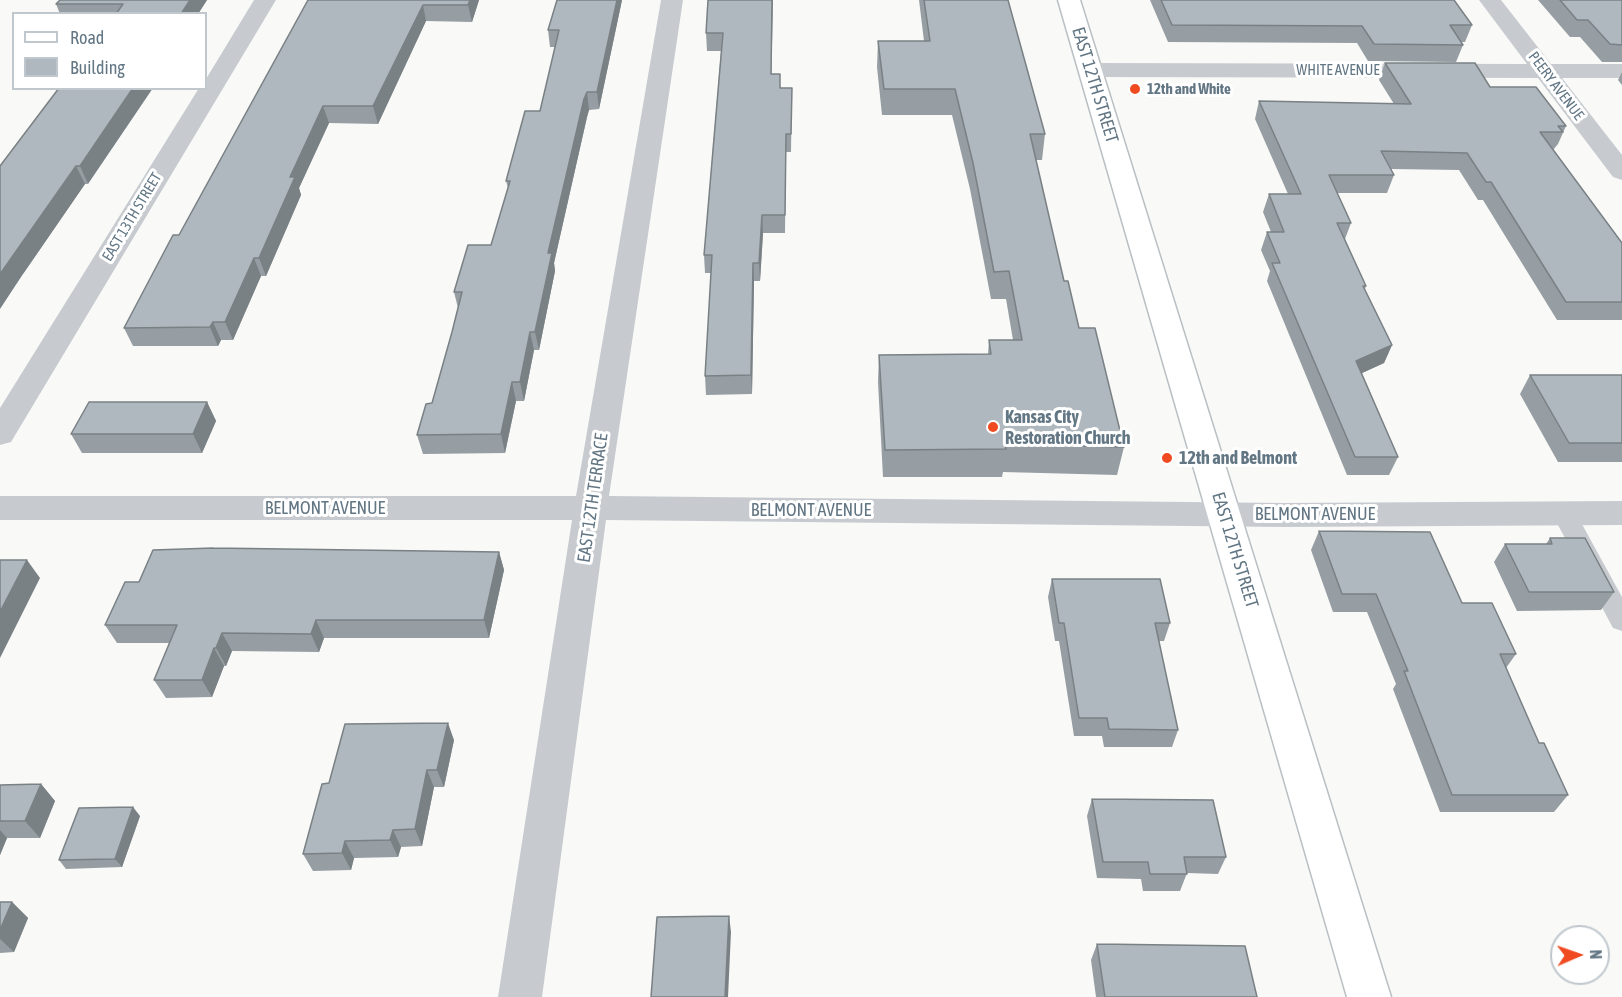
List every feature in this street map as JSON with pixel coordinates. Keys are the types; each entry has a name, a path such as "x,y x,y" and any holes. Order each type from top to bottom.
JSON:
{"street":[{"name":"EAST 13TH STREET","path":"0,434 265,0"},
{"name":"EAST 12TH TERRACE","path":"520,997 591,508 672,0"},
{"name":"EAST 12TH STREET","path":"1069,0 1369,997"},
{"name":"PEERY AVENUE","path":"1490,0 1622,172"},
{"name":"WHITE AVENUE","path":"1090,70 1622,71"},
{"name":"BELMONT AVENUE","path":"0,508 591,508 1224,513 1622,513"}],"lane":[{"path":"1563,512 1622,621"}],"building":[{"path":"60,0 190,0 182,12 117,12 123,4 56,4"},
{"path":"308,0 470,0 468,5 423,5 373,106 323,106 290,177 295,177 259,258 254,258 225,322 213,322 210,327 124,328 173,235 179,235"},
{"path":"557,0 617,0 597,92 587,92 584,99 548,253 552,253 535,332 530,332 520,382 512,382 501,434 417,435 426,404 432,403 452,332 462,292 454,292 468,245 491,245 510,181 506,181 525,111 540,111 559,30 548,30"},
{"path":"708,0 772,0 771,74 780,74 780,88 792,88 791,134 786,134 785,215 762,215 759,263 753,263 751,375 705,376 712,255 704,255 723,33 706,33"},
{"path":"924,0 1008,0 1045,134 1030,134 1064,281 1068,281 1079,328 1095,328 1124,447 1005,444 1006,449 885,450 879,355 991,354 989,340 1022,340 1009,271 994,272 973,163 955,89 884,89 878,41 930,41"},
{"path":"1161,0 1454,0 1472,25 1450,25 1463,45 1374,44 1362,26 1172,25"},
{"path":"1560,0 1622,0 1622,45 1610,44 1588,20 1577,20"},
{"path":"1385,63 1475,63 1490,87 1536,87 1566,126 1558,126 1563,132 1540,132 1622,243 1622,302 1566,302 1491,182 1486,182 1467,153 1381,151 1394,175 1329,175 1351,223 1337,223 1366,286 1363,286 1392,345 1356,361 1398,457 1355,457 1272,263 1280,263 1267,232 1284,232 1269,194 1301,194 1259,101 1411,104"},
{"path":"57,90 132,90 80,166 76,166 0,274 0,166"},
{"path":"1530,375 1622,375 1622,443 1569,443"},
{"path":"89,402 207,402 193,434 71,434"},
{"path":"1319,531 1430,532 1462,603 1492,603 1516,654 1500,654 1539,743 1544,743 1568,795 1452,795 1404,671 1408,671 1376,594 1342,594"},
{"path":"1550,538 1585,538 1614,592 1529,592 1505,544 1552,544"},
{"path":"213,548 499,552 484,620 316,620 311,634 222,633 202,680 154,680 177,625 105,625 125,582 139,582 153,550"},
{"path":"0,560 27,560 0,612"},
{"path":"1052,579 1160,579 1170,623 1155,623 1178,730 1109,729 1107,718 1079,718 1064,623 1059,623"},
{"path":"448,723 437,770 427,770 415,829 393,830 390,840 345,841 342,853 303,854 322,784 329,783 345,724"},
{"path":"41,784 25,821 0,821 0,785"},
{"path":"1092,799 1213,800 1226,857 1184,857 1187,874 1150,874 1148,862 1103,862"},
{"path":"133,807 115,859 59,860 79,808"},
{"path":"0,902 12,902 0,930"},
{"path":"729,916 725,997 651,997 657,917"},
{"path":"1097,944 1245,946 1257,997 1105,997"}],"place":[{"name":"12th and White","path":"1135,89"},
{"name":"Kansas City Restoration Church","path":"993,427"},
{"name":"12th and Belmont","path":"1167,458"}]}
